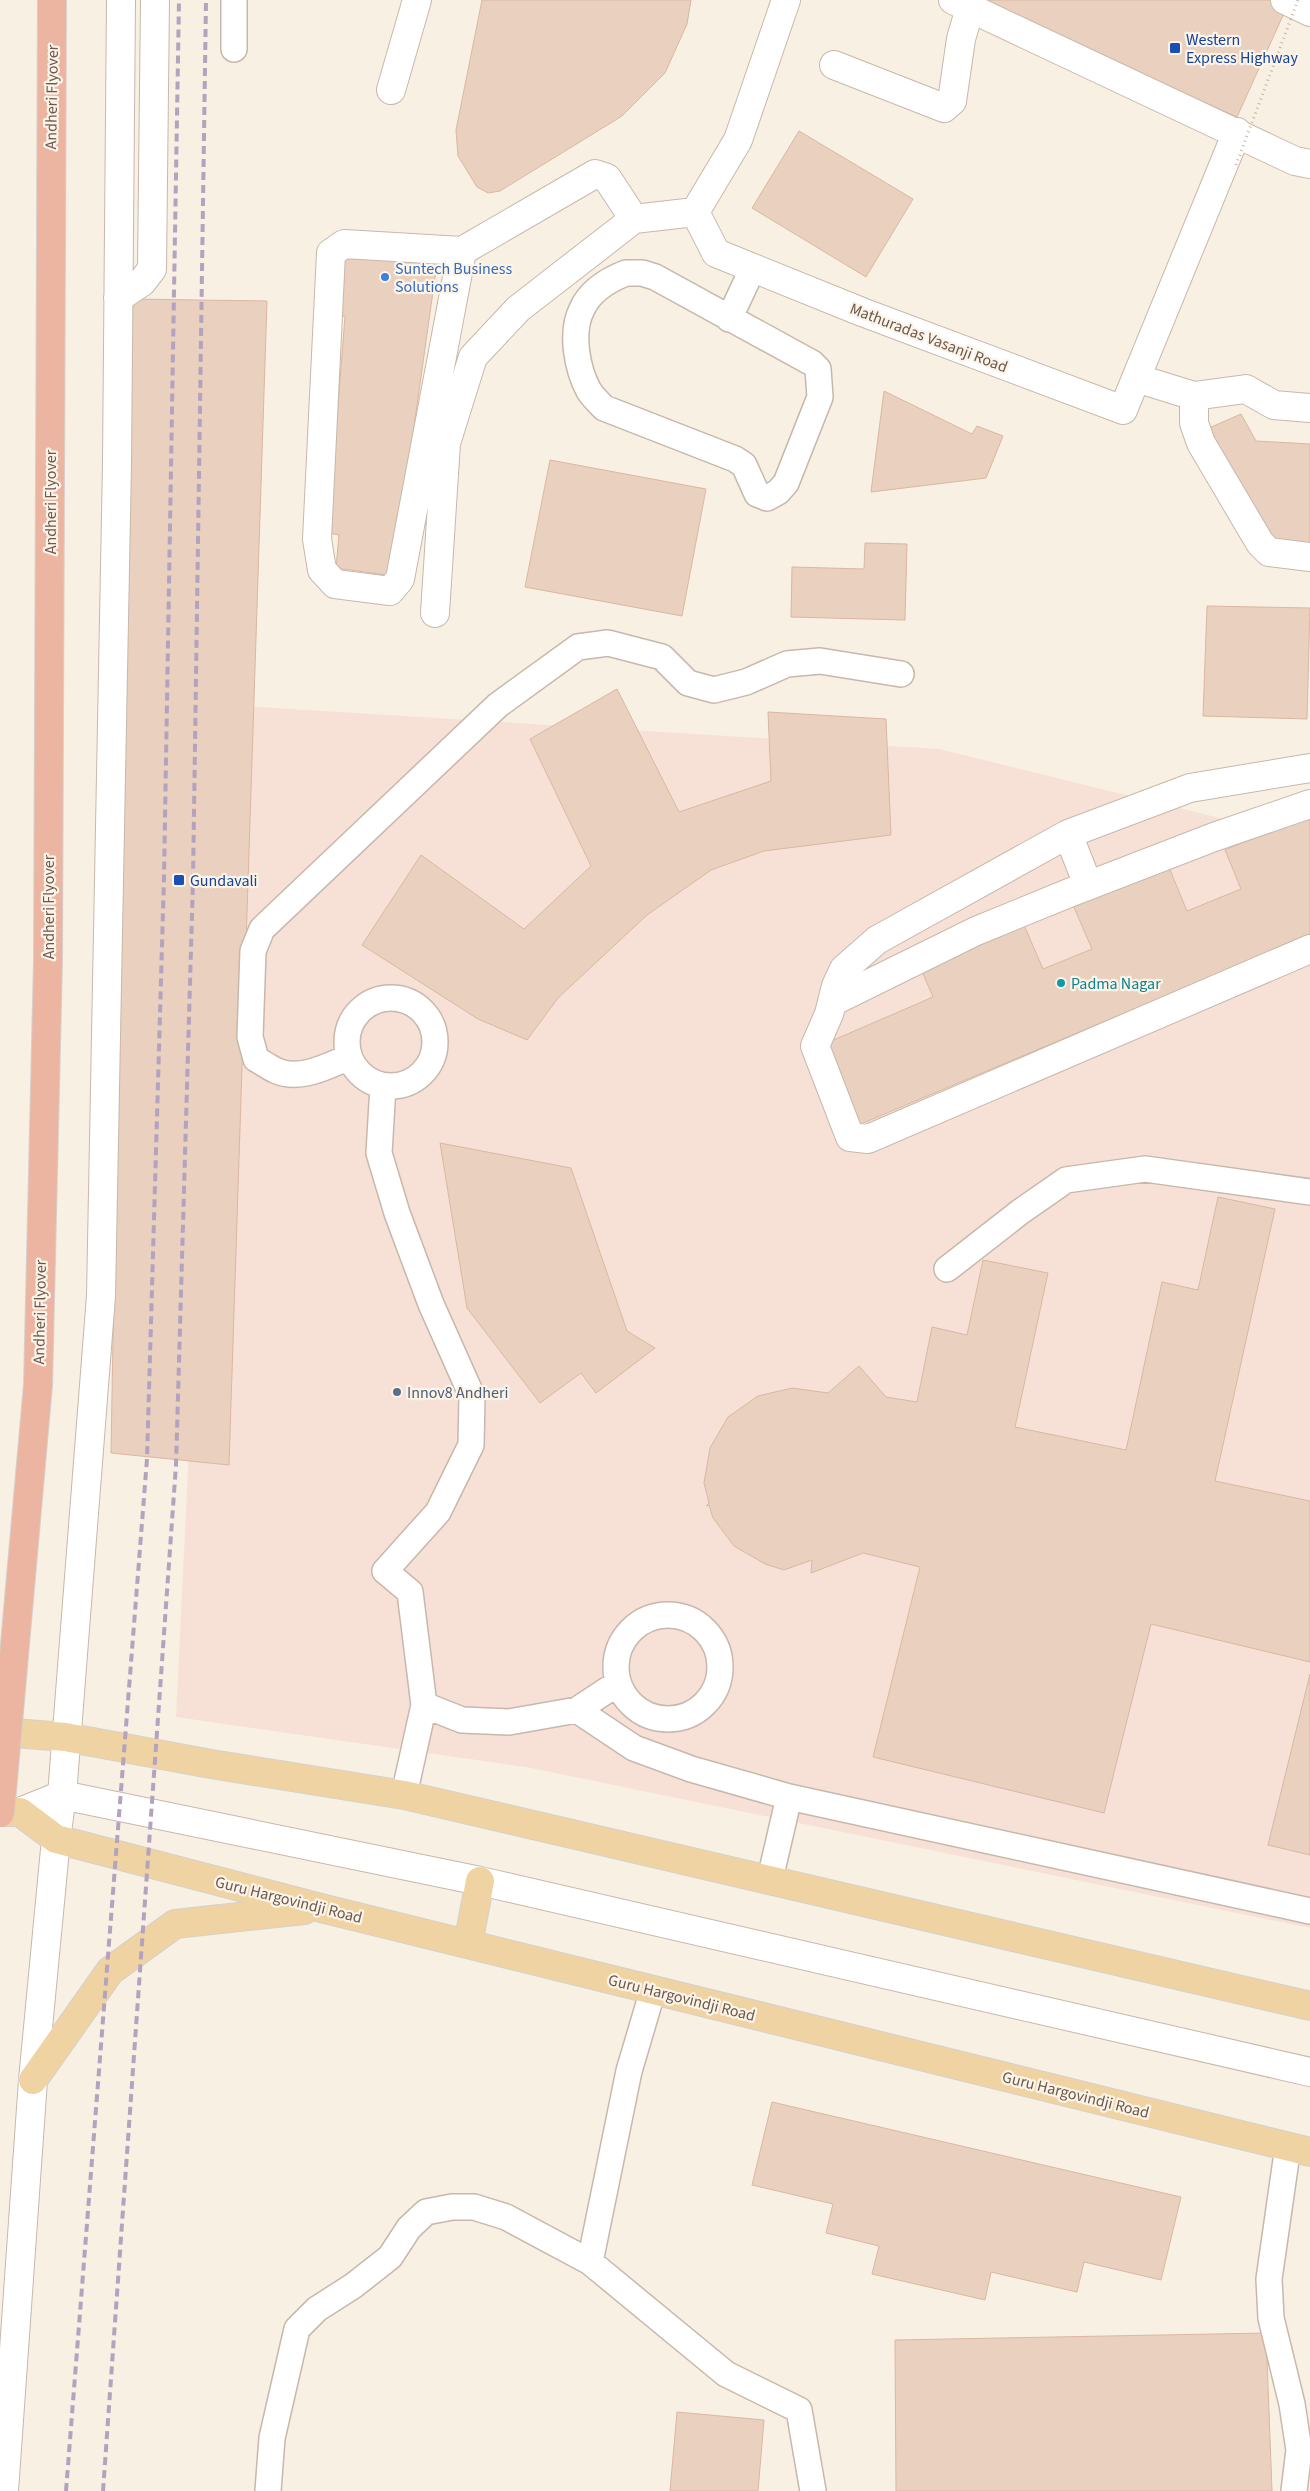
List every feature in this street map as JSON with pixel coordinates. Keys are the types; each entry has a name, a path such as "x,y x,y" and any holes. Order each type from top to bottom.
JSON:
{"highway":[{"name":"Andheri Flyover","path":"7,1812 38,1385 48,950 52,0"}],"main road":[{"path":"0,1732 65,1737 211,1764 404,1795 1310,2006"},
{"path":"7,1812 56,1839"},
{"name":"Guru Hargovindji Road","path":"56,1839 320,1908 1299,2149"},
{"path":"468,1944 480,1882"},
{"path":"33,2080 110,1971 175,1924 320,1908"}],"street":[{"path":"391,90 417,0"},
{"path":"435,613 446,443 473,356 518,309 634,218 695,212 738,140 786,0"},
{"path":"1286,0 1310,12"},
{"path":"834,65 944,108 952,101 961,39 962,4 1295,161 1310,164"},
{"path":"4,2491 33,2080 56,1839 62,1796 65,1737 101,1296 118,298 121,5 155,6 152,269 142,282 118,298"},
{"name":"Mathuradas Vasanji Road","path":"695,212 716,253 862,312 1123,410 1237,132"},
{"path":"462,251 400,579 390,591 335,584 322,570 317,539 331,253 344,244 462,251 595,174 607,178 634,218"},
{"path":"1136,378 1194,396 1246,389 1274,405 1310,408"},
{"path":"1194,396 1194,423 1201,443 1260,543 1269,552 1310,557"},
{"path":"1308,775 1190,788 1068,834 877,940 844,969 815,1046 850,1137 868,1139 1310,949"},
{"path":"832,1002 976,931 1214,836 1310,804"},
{"path":"1068,834 1088,885"},
{"path":"7,1812 62,1796 480,1882 1310,2072"}],"lane":[{"path":"234,0 234,49"},
{"path":"729,319 754,268"},
{"path":"626,273 642,273 654,277 729,319 812,363 818,369 820,397 786,483 778,492 767,498 757,494 744,465 735,459 604,408 590,392 580,371 577,327 581,309 593,293 613,278 626,273"},
{"path":"349,1058 302,1074 278,1072 256,1059 250,1037 253,951 262,930 498,704 578,647 608,643 662,657 688,683 714,690 746,682 786,664 820,661 901,674"},
{"path":"398,998 411,1002 423,1010 431,1021 436,1049 432,1062 423,1074 411,1082 398,1086 383,1086 368,1080 357,1071 349,1058 347,1042 349,1027 357,1014 369,1004 384,999 398,998"},
{"path":"383,1086 379,1154 431,1304 472,1396 472,1445 438,1512 385,1571 410,1592 424,1705 404,1795"},
{"path":"947,1269 1020,1212 1066,1180 1145,1169 1310,1192"},
{"path":"673,1616 690,1620 704,1630 714,1643 720,1659 719,1676 714,1692 703,1706 688,1715 680,1717 671,1719 654,1717 639,1710 627,1699 618,1684 616,1667 619,1650 627,1635 640,1623 656,1617 673,1616"},
{"path":"424,1705 462,1720 509,1722 577,1710 618,1684"},
{"path":"577,1710 634,1748 691,1770 789,1797 1310,1911"},
{"path":"770,1879 789,1797"},
{"path":"590,2262 629,2071 653,1990"},
{"path":"1294,2491 1298,2450 1292,2404 1271,2318 1268,2279 1299,2149"},
{"path":"268,2491 272,2438 297,2329 317,2309 353,2286 390,2257 409,2228 426,2212 452,2207 474,2207 506,2217 590,2262 726,2374 799,2410 813,2491"}],"path":[{"path":"1236,165 1298,0"}],"shaded area":[{"path":"225,705 939,749 1310,840 1310,1928 526,1767 176,1717"}],"building":[{"path":"482,0 691,0 687,24 665,73 622,116 500,191 488,193 477,187 458,156 456,130"},
{"name":"Western Express Highway","path":"976,0 1290,0 1237,117"},
{"path":"799,131 913,199 866,277 752,208"},
{"path":"338,252 438,256 393,576 336,568 339,535 328,533 345,316 334,317"},
{"path":"131,299 267,301 229,1465 111,1453"},
{"path":"884,391 972,434 977,426 1003,436 986,478 871,492"},
{"path":"1241,414 1256,441 1310,444 1310,543 1271,540 1245,497 1209,428"},
{"path":"550,460 706,489 682,616 525,587"},
{"path":"865,543 907,544 905,620 791,617 792,567 864,569"},
{"path":"1207,606 1310,608 1307,719 1203,716"},
{"path":"617,689 679,812 771,781 768,712 886,719 891,835 764,851 711,870 647,915 558,998 527,1040 478,1019 362,945 421,855 524,929 591,866 530,739"},
{"name":"Padma Nagar","path":"1310,814 1310,935 856,1126 822,1045 933,997 921,969 1024,925 1043,969 1092,949 1073,905 1168,865 1187,911 1241,889 1225,850"},
{"path":"440,1143 571,1168 627,1331 655,1348 596,1393 581,1373 540,1403 467,1308"},
{"path":"1218,1197 1275,1209 1215,1481 1310,1501 1310,1662 1151,1624 1104,1813 873,1757 920,1567 863,1553 811,1573 812,1560 784,1570 765,1564 734,1546 713,1518 709,1505 706,1506 709,1503 704,1483 710,1448 728,1417 758,1396 792,1388 828,1393 859,1366 886,1397 917,1402 932,1327 967,1335 983,1260 1048,1273 1015,1427 1126,1450 1162,1282 1198,1290"},
{"path":"1310,1674 1310,1855 1268,1845"},
{"path":"772,2102 1181,2197 1161,2280 1084,2262 1077,2292 991,2272 985,2300 872,2274 879,2246 826,2233 833,2204 752,2185"},
{"path":"1266,2333 1272,2491 896,2491 895,2340"},
{"path":"677,2412 764,2420 758,2491 670,2491"}],"railway":[{"path":"66,2491 147,1459 164,877 179,0"},
{"path":"103,2491 176,1465 193,880 206,0"}],"place":[{"name":"Western Express Highway","path":"1175,48"},
{"name":"Suntech Business Solutions","path":"385,277"},
{"name":"Gundavali","path":"179,880"},
{"name":"Padma Nagar","path":"1061,983"},
{"name":"Innov8 Andheri","path":"397,1392"}]}
